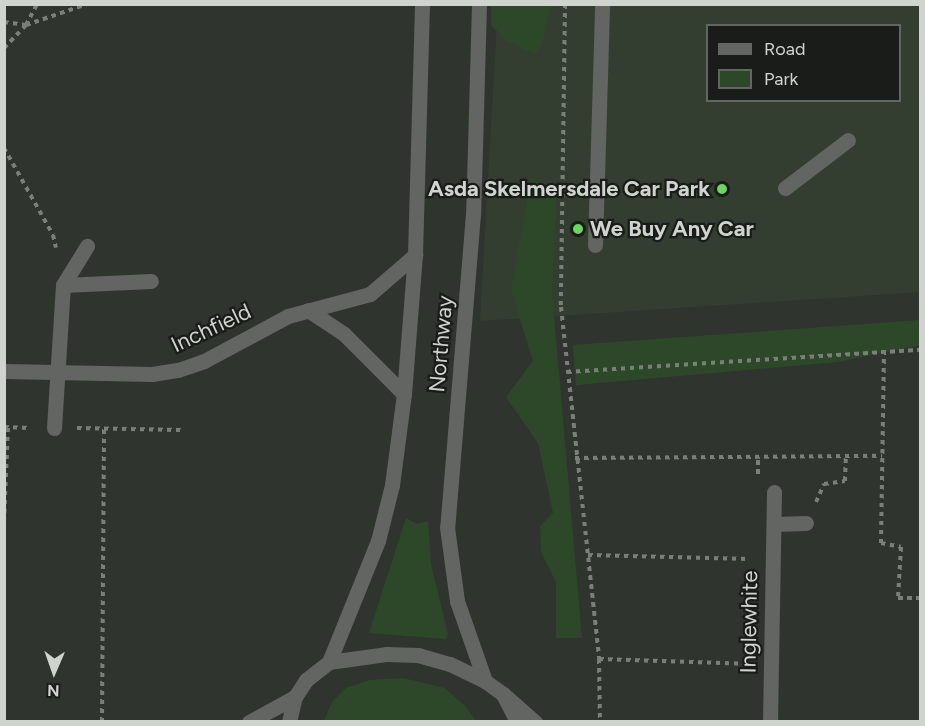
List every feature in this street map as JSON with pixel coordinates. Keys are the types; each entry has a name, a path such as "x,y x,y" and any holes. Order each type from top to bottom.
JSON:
{"street":[{"name":"Northway","path":"329,662 378,541 392,484 404,394 415,255 422,4"},
{"name":"Northway","path":"479,4 473,214 447,527 457,601 485,681"},
{"path":"595,245 602,4"},
{"path":"785,188 848,140"},
{"path":"54,428 63,285 87,246"},
{"name":"Inchfield","path":"4,371 152,374 178,370 204,360 288,316 370,294 415,255"},
{"path":"63,285 151,280"},
{"path":"308,310 344,334 404,394"},
{"name":"Inglewhite","path":"770,722 774,492"},
{"path":"774,524 806,523"},
{"path":"289,722 295,697 306,680 329,662 357,656 418,656 450,664 485,681 535,722"},
{"path":"503,694 517,722"},
{"path":"249,722 295,697"}],"path":[{"path":"4,48 26,25 37,4"},
{"path":"4,22 26,25 87,4"},
{"path":"565,4 561,307 575,458 599,659 600,722"},
{"path":"4,148 53,235 63,285"},
{"path":"567,372 884,350 921,350"},
{"path":"884,350 881,543 901,547 898,598 921,598"},
{"path":"4,522 6,427 181,429"},
{"path":"102,722 104,428"},
{"path":"575,458 882,456"},
{"path":"806,523 824,484 845,481 846,457"},
{"path":"588,555 772,559"},
{"path":"599,659 771,665"}],"shaded area":[{"name":"Asda Skelmersdale Car Park","path":"498,5 920,5 920,292 480,321"}],"green space":[{"path":"491,5 551,5 542,44 535,54 507,41 491,25"},
{"path":"531,179 557,187 552,292 582,638 556,638 556,582 541,552 540,526 553,513 538,443 506,397 533,361 511,290"},
{"path":"920,320 920,345 838,362 576,385 573,345"},
{"path":"406,518 417,524 428,521 431,565 448,634 446,639 369,633"},
{"path":"403,678 445,688 467,708 476,721 324,721 332,702 346,688 370,680"}],"place":[{"name":"Asda Skelmersdale Car Park","path":"722,189"},
{"name":"We Buy Any Car","path":"578,229"}]}
